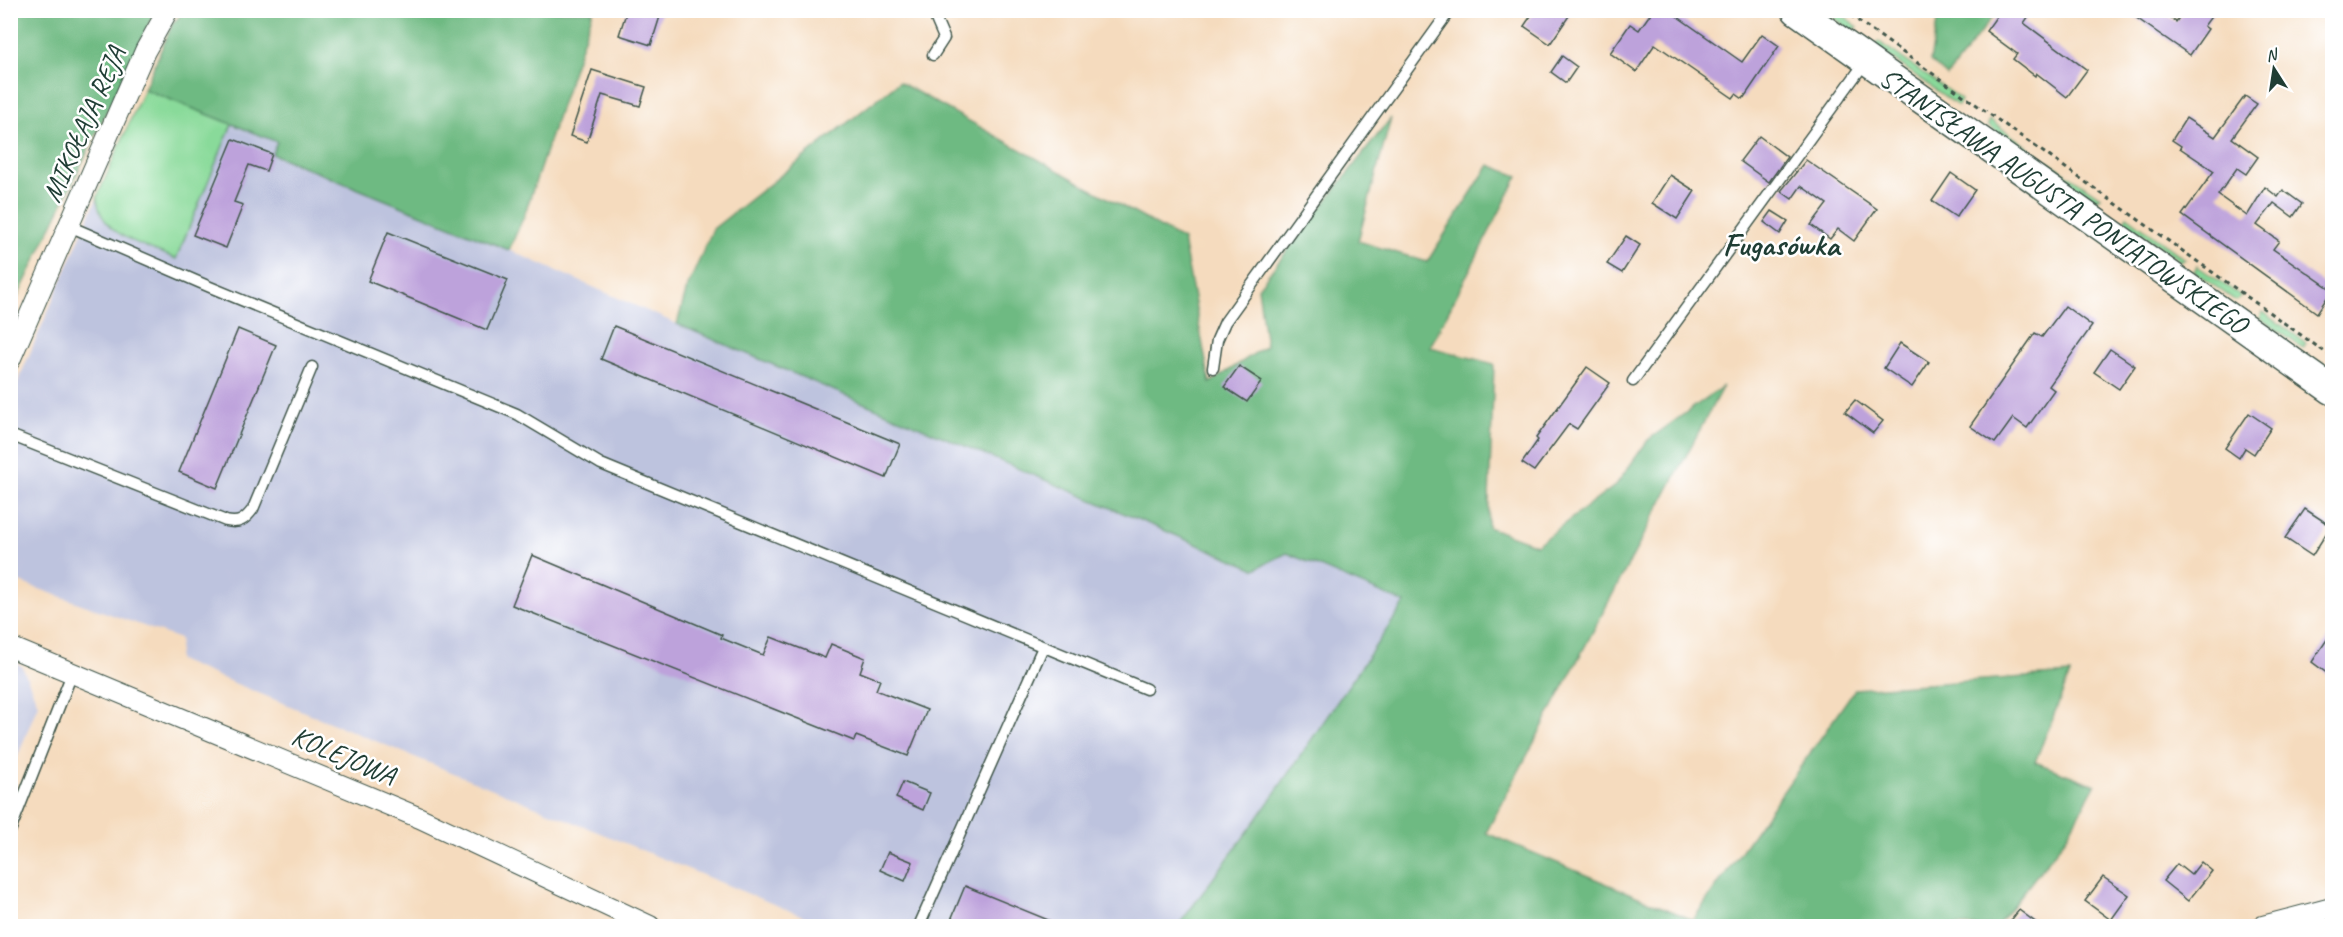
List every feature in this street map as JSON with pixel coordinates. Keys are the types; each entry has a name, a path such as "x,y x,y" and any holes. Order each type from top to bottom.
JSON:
{"main road":[{"name":"STANISŁAWA AUGUSTA PONIATOWSKIEGO","path":"1796,10 2332,390"}],"street":[{"name":"MIKOŁAJA REJA","path":"10,360 146,51 168,10"},
{"name":"KOLEJOWA","path":"10,647 420,818 650,927"},
{"path":"2263,927 2332,908"}],"lane":[{"path":"932,10 944,38 933,55"},
{"path":"1213,368 1216,340 1225,322 1450,10"},
{"path":"1633,381 1867,60"},
{"path":"69,226 517,414 601,464 1146,689"},
{"path":"10,435 234,523 242,521 253,509 312,367"},
{"path":"919,927 1043,647"},
{"path":"10,831 72,671"}],"path":[{"path":"1843,10 2332,357"}],"shaded area":[{"path":"144,89 278,142 273,155 509,250 677,324 1254,569 1287,553 1405,603 1257,819 1178,926 827,926 178,660 180,639 11,579 11,397"},
{"path":"11,661 22,666 38,704 11,774"}],"green space":[{"path":"10,11 155,11 11,311"},
{"path":"185,11 593,11 524,216 509,250 272,154 277,142 144,89 173,23"},
{"path":"1825,11 1836,11 1858,27 1852,31"},
{"path":"1939,11 1997,11 1947,76 1930,61"},
{"path":"1878,41 1961,100 1958,106 1875,46"},
{"path":"899,82 1183,240 1210,383 1266,346 1258,288 1391,118 1358,241 1427,262 1489,165 1518,176 1430,347 1494,364 1488,527 1536,545 1616,485 1648,440 1723,386 1486,833 1693,920 1855,689 2070,674 2035,762 2095,785 2065,839 1997,926 1178,926 1257,819 1405,603 1287,553 1255,569 677,324 687,288 713,229"},
{"path":"144,89 232,124 176,259 138,244 115,231 100,211 97,197"},
{"path":"1990,120 2030,149 2026,154 1988,125"},
{"path":"2048,161 2100,197 2095,200 2044,164"},
{"path":"2127,216 2185,259 2180,261 2124,221"},
{"path":"2197,266 2241,296 2236,301 2194,271"},
{"path":"2263,312 2306,343 2303,348 2260,318"}],"building":[{"path":"627,10 662,10 651,45 619,35"},
{"path":"1535,10 1573,10 1550,44 1524,26"},
{"path":"1653,10 1668,10 1742,62 1762,34 1779,46 1743,99 1736,94 1733,98 1655,44 1636,72 1610,53 1630,24 1639,30"},
{"path":"2001,10 2033,10 2024,23 2087,70 2067,97 2013,59 2017,54 1986,31"},
{"path":"2125,10 2159,10 2176,22 2184,10 2216,10 2204,26 2208,29 2190,55"},
{"path":"1562,56 1577,67 1566,83 1551,72"},
{"path":"592,70 646,87 640,106 602,95 587,142 570,136"},
{"path":"2245,96 2257,104 2232,138 2258,157 2246,174 2237,168 2218,195 2247,216 2265,187 2278,197 2283,190 2302,204 2293,217 2274,203 2257,225 2279,241 2273,249 2332,290 2317,313 2182,215 2214,171 2172,140 2186,118 2215,137"},
{"path":"1759,136 1787,157 1769,182 1740,161"},
{"path":"233,139 272,154 266,171 249,165 234,202 243,205 226,248 193,235"},
{"path":"1806,160 1877,209 1854,241 1838,229 1830,239 1811,225 1827,204 1801,186 1792,199 1781,191"},
{"path":"1951,173 1975,190 1956,217 1932,201"},
{"path":"1670,175 1695,191 1677,219 1652,203"},
{"path":"1772,211 1788,221 1780,234 1764,222"},
{"path":"388,232 508,280 487,330 368,281"},
{"path":"1626,236 1640,245 1622,273 1607,264"},
{"path":"2065,306 2092,326 2049,386 2054,390 2027,428 2013,418 1995,443 1970,426 2035,333 2042,337"},
{"path":"614,326 900,444 886,478 601,359"},
{"path":"238,329 276,345 217,488 179,472"},
{"path":"1900,343 1929,362 1912,387 1884,368"},
{"path":"2110,349 2135,366 2119,389 2094,372"},
{"path":"1239,366 1262,381 1247,402 1224,387"},
{"path":"1587,367 1610,383 1577,429 1569,424 1534,471 1522,463 1538,440 1536,438"},
{"path":"1855,400 1883,421 1873,433 1845,412"},
{"path":"2249,413 2271,428 2254,454 2245,448 2239,458 2225,448"},
{"path":"2305,509 2331,526 2312,556 2285,538"},
{"path":"532,555 722,635 721,638 763,655 771,637 825,658 831,644 865,658 860,672 880,680 876,690 927,710 908,756 856,736 854,741 512,605"},
{"path":"2332,632 2332,677 2312,662"},
{"path":"903,782 930,793 923,810 896,798"},
{"path":"888,852 913,862 905,881 880,870"},
{"path":"2201,862 2212,871 2188,901 2163,881 2177,864 2191,875"},
{"path":"2103,877 2129,895 2111,920 2085,901"},
{"path":"965,886 1063,926 1063,927 948,927"},
{"path":"2019,910 2042,927 2006,927"}],"district":[{"name":"Fugasówka","path":"1781,244"}]}
